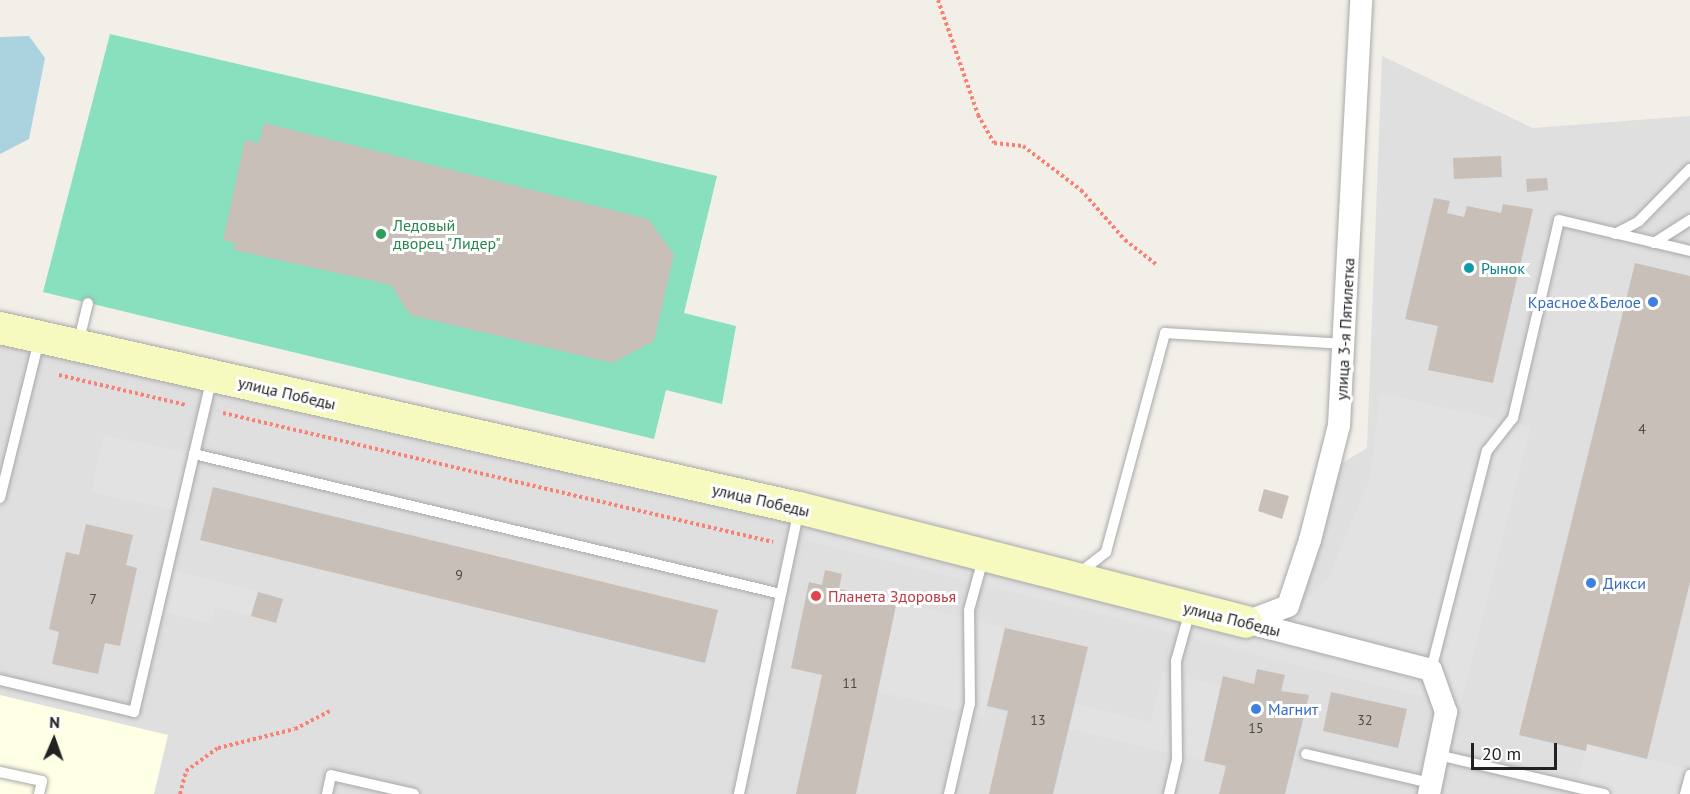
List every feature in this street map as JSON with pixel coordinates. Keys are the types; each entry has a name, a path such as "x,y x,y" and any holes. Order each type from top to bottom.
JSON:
{"street":[{"name":"улица 3-я Пятилетка","path":"1246,622 1288,606 1329,471 1339,425 1346,344 1361,0"},
{"name":"улица Победы","path":"0,328 799,508 1431,670"},
{"path":"1430,788 1446,712 1431,670"}],"lane":[{"path":"1615,234 1639,221 1690,168"},
{"path":"1431,670 1487,451 1513,418 1559,220 1690,251"},
{"path":"1654,243 1690,220"},
{"path":"78,345 88,303"},
{"path":"1073,578 1106,552 1165,333 1346,344"},
{"path":"0,498 40,337"},
{"path":"0,680 134,712 212,376"},
{"path":"194,454 781,594"},
{"path":"738,794 799,508"},
{"path":"949,794 970,703 969,610 984,555"},
{"path":"1169,794 1177,760 1176,661 1191,608"},
{"path":"1306,754 1430,788"},
{"path":"1438,755 1605,794"},
{"path":"0,772 42,781 39,794"},
{"path":"327,794 332,775 414,794"},
{"path":"1685,794 1690,775"}],"path":[{"path":"938,0 978,115 994,142 1023,146 1082,190 1125,240 1156,266"},
{"path":"32,369 791,546"},
{"path":"180,794 186,771 218,748 295,729 332,710"}],"shaded area":[{"path":"1382,56 1533,128 1690,116 1690,794 0,794 0,328 1246,622 1288,606 1329,471 1367,448"},
{"path":"1380,393 1531,427 1460,706 805,540 809,524 1246,630 1293,612 1328,579 1370,478"},
{"path":"104,435 194,454 181,512 91,492"},
{"path":"167,569 258,592 251,616 215,607 210,623 157,611"},
{"path":"897,601 1005,628 984,716 878,692"},
{"path":"1163,671 1222,686 1204,761 1069,729 1075,704 1151,722"},
{"path":"0,695 168,735 154,794 0,794"},
{"path":"1587,744 1690,769 1685,794 1604,794 1577,788"}],"green space":[{"name":"Ледовый дворец \"Лидер\"","path":"110,34 717,176 684,313 736,326 722,404 666,390 654,439 43,292"}],"water":[{"path":"29,36 45,58 29,139 0,154 0,37"}],"building":[{"path":"264,123 648,219 674,254 654,341 612,363 410,315 391,285 234,250 235,243 223,240 245,140 259,143"},
{"path":"1501,156 1502,177 1454,179 1453,158"},
{"path":"1547,178 1548,190 1527,192 1526,179"},
{"name":"Рынок","path":"1434,198 1450,201 1447,213 1464,217 1467,206 1501,213 1503,204 1533,209 1493,383 1428,370 1438,326 1405,319"},
{"path":"1635,263 1690,276 1690,582 1647,759 1587,744 1586,751 1519,735"},
{"path":"213,487 718,610 705,663 200,540"},
{"path":"1264,489 1289,496 1282,519 1258,511"},
{"path":"86,524 133,535 126,565 137,568 120,646 105,643 98,674 52,664 59,632 49,629 66,552 79,555"},
{"path":"825,570 842,574 839,589 897,601 856,794 796,794 822,675 791,668 809,582 822,585"},
{"path":"258,592 283,599 276,623 251,616"},
{"path":"1005,628 1088,647 1053,794 989,794 1008,711 987,706"},
{"path":"1257,669 1285,675 1281,691 1309,695 1285,794 1219,794 1226,766 1204,761 1223,676 1254,684"},
{"path":"1331,692 1407,709 1398,748 1323,731"}],"place":[{"name":"Ледовый дворец \"Лидер\"","path":"381,234"},
{"name":"Рынок","path":"1469,268"},
{"name":"Красное&Белое","path":"1653,302"},
{"name":"Дикси","path":"1591,583"},
{"name":"Планета Здоровья","path":"816,596"},
{"name":"Магнит","path":"1256,709"}]}
